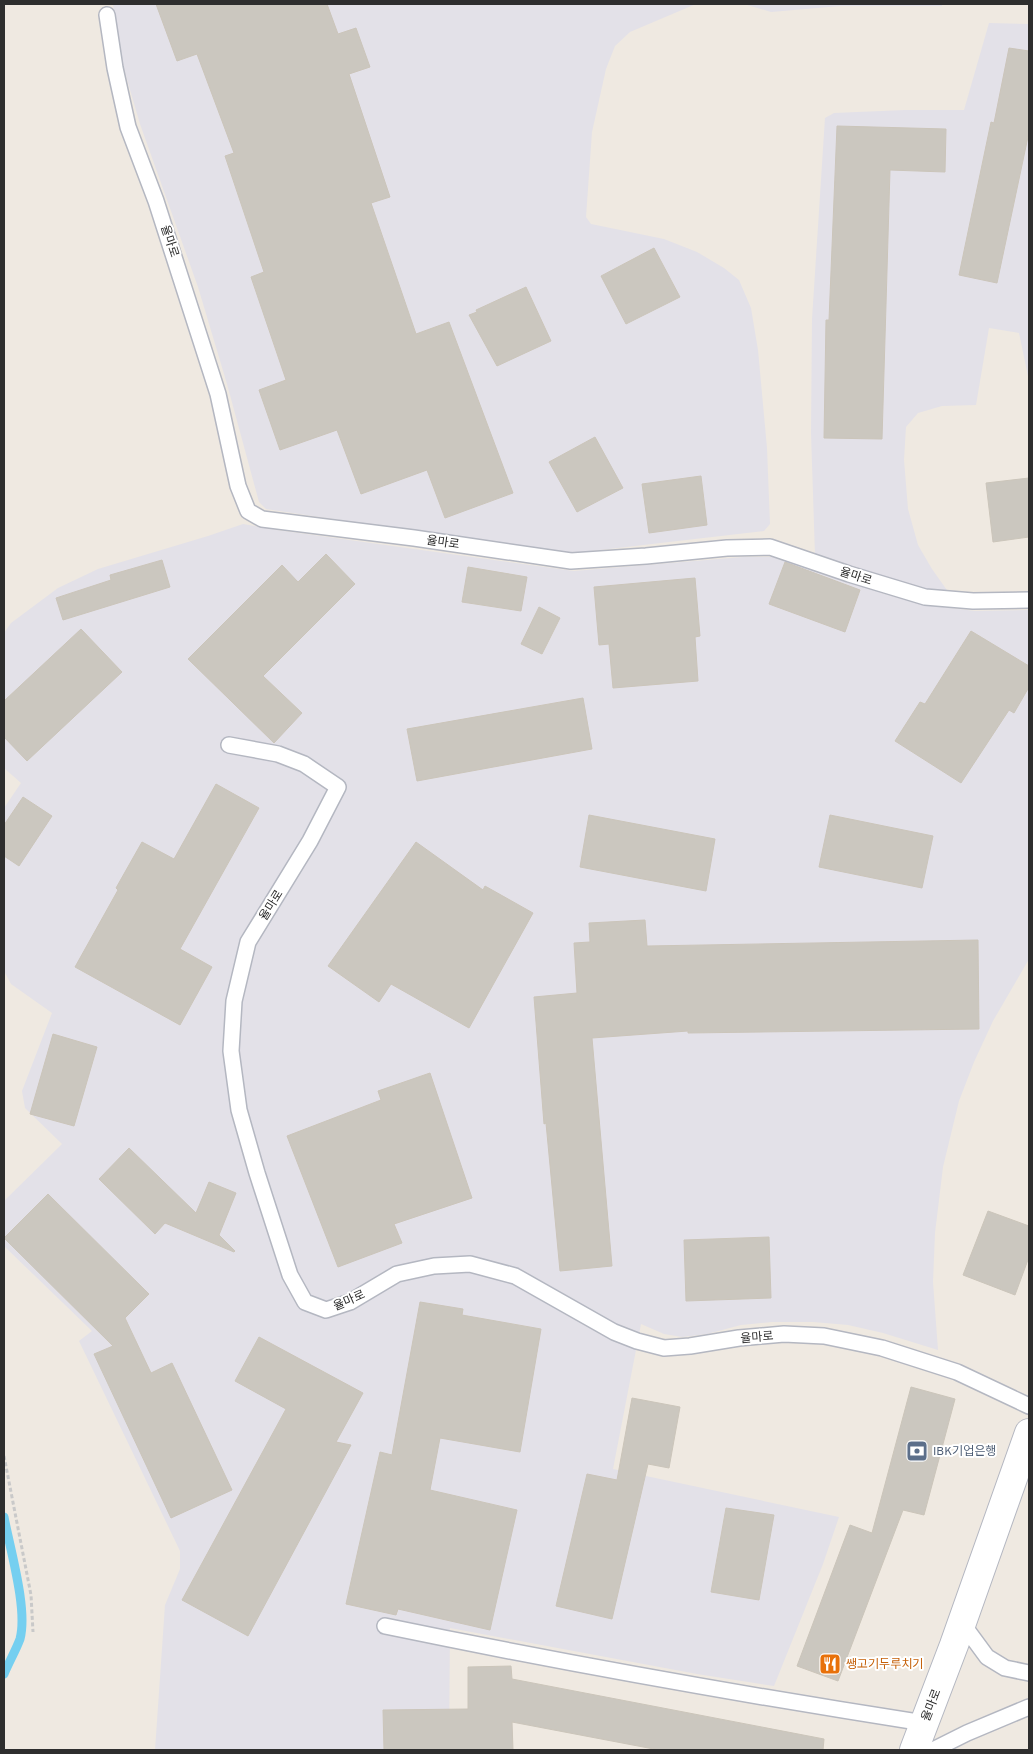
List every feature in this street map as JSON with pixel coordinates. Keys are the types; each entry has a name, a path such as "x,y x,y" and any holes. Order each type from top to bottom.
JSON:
{"street":[{"name":"율마로","path":"914,1750 962,1623 1029,1433"}],"lane":[{"name":"율마로","path":"107,14 115,68 128,127 156,201 199,332 218,394 238,486 248,511 262,519 414,538 571,561 727,548 770,547 849,574 926,597 973,601 1029,600"},
{"name":"율마로","path":"229,744 278,754 304,764 338,787 310,841 248,942 234,1002 231,1051 239,1110 290,1275 305,1302 326,1310 350,1302 397,1274 434,1266 470,1264 514,1276 614,1332 637,1341 664,1348 784,1334 824,1336 882,1348 957,1372 1029,1406"},
{"path":"962,1623 986,1657 1005,1668 1029,1673"},
{"path":"385,1626 642,1677 924,1723"},
{"path":"933,1750 966,1733 1029,1707"}],"path":[{"path":"4,1456 31,1595 33,1632"}],"shaded area":[{"path":"113,4 696,4 630,32 615,46 606,69 592,132 586,217 591,224 664,239 697,252 724,268 739,280 751,308 758,350 767,448 770,524 764,531 583,552 554,552 266,509 259,502 198,287 140,124 124,69 116,32"},
{"path":"744,4 942,4 942,6 840,6 771,12"},
{"path":"989,23 1029,24 1029,381 1019,333 989,328 976,405 942,406 918,413 906,427 904,460 908,509 918,545 949,593 921,589 815,555 811,433 812,319 825,118 834,113 964,110"},
{"path":"243,524 574,571 743,557 782,557 885,594 920,604 975,611 1029,610 1029,959 993,1021 974,1062 959,1101 943,1167 935,1233 933,1282 938,1350 883,1333 848,1325 813,1322 772,1322 741,1325 707,1334 682,1337 664,1334 641,1324 613,1469 839,1517 823,1564 774,1686 697,1674 450,1628 449,1750 155,1750 165,1605 180,1569 180,1551 79,1341 92,1331 4,1246 4,1201 62,1144 25,1108 22,1091 52,1013 11,984 4,971 4,808 21,783 4,768 4,633 11,623 58,588 98,569"}],"building":[{"path":"156,4 327,4 338,34 356,28 370,67 349,74 390,197 371,203 416,334 449,322 513,493 445,518 427,470 361,494 337,430 280,450 259,390 286,380 251,277 264,272 225,156 234,153 197,54 177,61"},
{"path":"1009,48 1029,51 1029,132 997,283 959,275 991,122 994,123"},
{"path":"837,126 946,129 945,172 890,170 882,439 824,438 826,320 829,320"},
{"path":"654,248 680,297 626,324 601,276"},
{"path":"526,287 551,341 497,366 469,315"},
{"path":"595,437 623,488 577,512 549,462"},
{"path":"701,476 707,525 649,533 642,484"},
{"path":"1029,478 1029,537 993,542 986,483"},
{"path":"326,554 355,584 263,676 302,713 274,743 188,659 282,565 298,582"},
{"path":"162,560 170,587 63,620 56,598 111,580 110,575"},
{"path":"785,562 860,590 845,632 769,604"},
{"path":"468,567 527,577 521,611 462,602"},
{"path":"695,578 700,636 695,637 698,681 613,688 609,644 599,645 594,587"},
{"path":"539,607 560,618 542,654 521,644"},
{"path":"81,629 122,672 27,761 4,737 4,701"},
{"path":"971,631 1029,666 1029,687 1014,713 1009,710 961,783 895,741 920,702 925,704"},
{"path":"583,698 592,749 417,781 407,729"},
{"path":"216,784 259,808 180,949 212,967 180,1025 75,967 118,890 116,888 142,842 174,859"},
{"path":"23,797 52,816 19,866 4,856 4,825"},
{"path":"589,815 715,839 706,891 580,867"},
{"path":"830,815 933,836 922,888 819,867"},
{"path":"416,842 483,890 485,886 533,913 469,1028 391,984 379,1002 328,966"},
{"path":"645,920 647,946 978,940 979,1029 688,1033 688,1031 592,1038 612,1266 560,1271 546,1123 544,1124 534,997 577,993 574,943 590,942 589,923"},
{"path":"53,1034 97,1047 74,1126 30,1114"},
{"path":"430,1073 472,1198 394,1224 402,1243 338,1267 287,1136 381,1100 378,1091"},
{"path":"129,1148 196,1213 209,1182 236,1193 219,1235 235,1251 165,1223 155,1234 99,1179"},
{"path":"48,1194 149,1294 125,1318 151,1373 172,1363 232,1490 171,1518 94,1354 113,1346 4,1238"},
{"path":"988,1211 1029,1226 1029,1257 1015,1295 963,1275"},
{"path":"769,1237 771,1298 686,1301 684,1240"},
{"path":"420,1302 463,1309 462,1315 541,1329 520,1452 440,1438 430,1490 517,1510 490,1630 398,1609 396,1615 346,1604 380,1452 392,1455"},
{"path":"259,1337 363,1393 336,1442 351,1445 248,1636 182,1600 286,1409 235,1381"},
{"path":"911,1387 955,1399 924,1515 903,1510 838,1681 797,1666 850,1525 872,1533"},
{"path":"632,1398 680,1407 669,1468 648,1464 612,1619 556,1606 587,1474 617,1480"},
{"path":"726,1508 774,1515 759,1600 711,1592"},
{"path":"511,1666 512,1679 824,1739 823,1750 659,1750 512,1722 513,1750 384,1750 383,1710 468,1709 468,1667"}],"waterway":[{"path":"4,1517 22,1612 20,1639 4,1674"}],"place":[{"name":"IBK기업은행","path":"917,1451"},
{"name":"쌩고기두루치기","path":"830,1664"}]}
